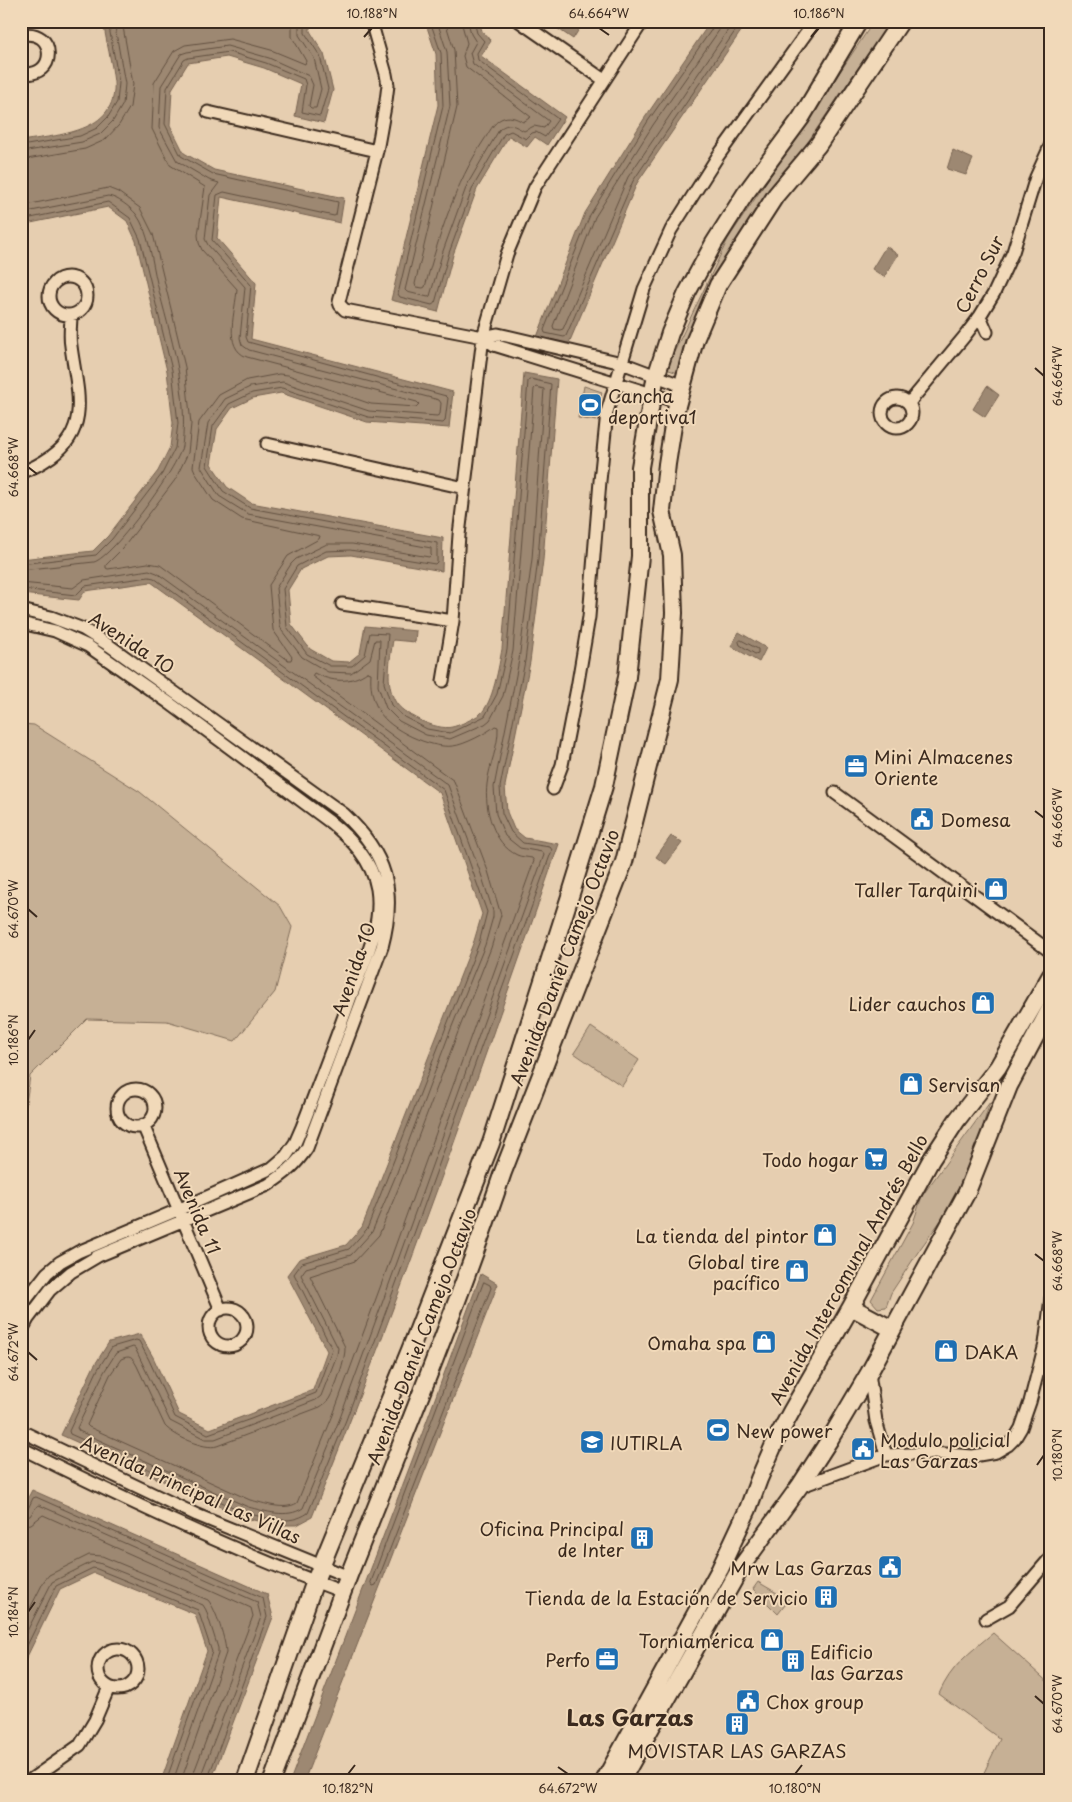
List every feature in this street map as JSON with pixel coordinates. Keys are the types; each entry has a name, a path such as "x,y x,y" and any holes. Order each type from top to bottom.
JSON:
{"main road":[{"name":"Avenida Daniel Camejo Octavio","path":"245,1781 315,1581 410,1350 491,1143 604,786 627,677 640,556 640,467 657,375 670,333 687,293 714,243 745,194 801,118 860,21"},
{"name":"Avenida Daniel Camejo Octavio","path":"272,1781 346,1584 431,1370 503,1172 624,862 670,679 674,613 672,555 662,512 667,464 678,402 695,340 718,285 776,195 818,145 901,21"},
{"name":"Avenida Intercomunal Andrés Bello","path":"604,1781 720,1569 783,1426 852,1307 943,1140 998,1067 1051,975"},
{"path":"621,1781 741,1567 800,1487 869,1373 967,1192 1009,1086 1051,1007"},
{"path":"852,1307 892,1329"}],"street":[{"path":"371,21 388,85 377,151 339,302 340,305 345,310 483,337 498,334 622,363 683,386"},
{"path":"519,21 604,80"},
{"path":"443,681 453,621 459,535 483,337 507,254 535,187 643,21"},
{"path":"553,789 562,765 589,617 607,412 644,289 670,230 718,156 815,21"},
{"path":"21,35 29,34 42,38 49,50 49,57 42,70 29,74 21,73"},
{"path":"208,112 377,151"},
{"name":"Cerro Sur","path":"909,403 980,316 1013,252 1036,177 1051,144"},
{"path":"21,472 31,470 65,446 74,427 79,391 70,344 71,315"},
{"path":"980,316 986,332"},
{"path":"483,337 494,345 678,402"},
{"path":"267,444 465,488"},
{"path":"342,604 453,621"},
{"name":"Avenida 10","path":"21,610 51,617 83,629 110,646 316,794 360,829 370,842 380,861 388,887 390,909 382,947 361,987"},
{"name":"Avenida 10","path":"21,623 55,631 88,646 168,702 349,837 369,866 376,888 377,920 361,987 307,1148 298,1162 288,1172 268,1185 88,1248 66,1259 47,1273 24,1302"},
{"path":"168,702 176,692"},
{"path":"835,792 1051,952"},
{"path":"308,805 316,794"},
{"name":"Avenida 11","path":"143,1126 221,1310"},
{"name":"Avenida 10","path":"21,1332 28,1319 50,1290 71,1272 98,1256 182,1215"},
{"path":"800,1487 886,1455 932,1453 973,1456 996,1452 1008,1445 1016,1438 1030,1402 1045,1344 1051,1298"},
{"path":"24,1302 38,1305"},
{"path":"869,1373 876,1422 886,1455"},
{"name":"Avenida Principal Las Villas","path":"21,1431 197,1515 322,1566 346,1584"},
{"name":"Avenida Principal Las Villas","path":"21,1448 138,1507 268,1563 315,1581 346,1584"},
{"path":"986,1618 1009,1606 1051,1557"},
{"path":"29,1781 80,1744 95,1720 110,1687"}],"shaded area":[{"path":"874,21 892,21 866,56 724,266 678,373 666,369 728,239"},
{"name":"Cancha deportiva1","path":"584,386 602,392 596,421 578,418"},
{"path":"21,724 34,725 140,792 280,906 292,927 275,992 235,1041 167,1021 87,1019 30,1076 21,1139"},
{"path":"591,1027 639,1060 622,1086 574,1053"},
{"path":"990,1102 975,1152 955,1201 891,1293 886,1307 878,1308 871,1300 913,1223 922,1196"},
{"path":"758,1582 789,1600 778,1614 753,1589"},
{"path":"993,1633 1051,1685 1051,1781 980,1781 1000,1739 939,1694 955,1668"}],"water":[{"path":"103,21 310,21 310,31 324,54 333,90 324,123 295,116 301,84 264,68 227,57 188,63 172,89 170,125 184,153 214,170 344,198 340,223 221,197 217,238 256,283 251,339 453,392 449,428 367,422 281,393 253,398 232,408 217,429 211,464 227,487 251,503 443,538 442,571 351,555 328,556 301,569 288,590 291,624 310,649 331,661 349,662 360,653 365,626 416,631 415,642 393,640 389,679 392,694 399,706 412,716 429,724 445,728 471,720 485,709 492,693 502,649 524,373 557,379 543,560 530,662 505,786 507,812 514,829 525,838 559,844 409,1267 345,1434 312,1517 297,1525 274,1525 245,1518 61,1435 94,1366 109,1342 140,1334 153,1357 179,1414 210,1429 313,1390 327,1351 287,1275 299,1259 346,1245 362,1227 474,941 482,914 440,793 151,582 85,591 79,600 21,594 21,559 93,551 108,536 158,471 170,447 173,423 167,371 136,241 127,221 108,207 21,225 21,141 67,133 83,128 96,121 106,112 113,99 113,74"},
{"path":"425,21 479,21 482,31 491,41 481,56 565,117 547,145 535,137 527,147 509,136 477,189 453,255 438,312 391,300 438,105 436,54"},
{"path":"553,21 584,21 573,39 551,24"},
{"path":"711,21 748,21 637,183 569,343 537,337 585,213 644,119"},
{"path":"953,150 973,159 966,175 947,169"},
{"path":"886,246 898,255 884,277 872,269"},
{"path":"987,386 999,395 985,417 973,409"},
{"path":"739,632 766,648 759,662 731,646"},
{"path":"671,836 682,843 666,864 656,857"},
{"path":"481,1274 498,1284 304,1781 290,1781 413,1458"},
{"path":"32,1490 267,1594 273,1617 211,1781 161,1781 207,1651 195,1614 94,1573 60,1589 21,1669 21,1511"}],"place":[{"name":"Cancha deportiva1","path":"590,405"},
{"name":"Mini Almacenes Oriente","path":"856,766"},
{"name":"Domesa","path":"922,819"},
{"name":"Taller Tarquini","path":"996,889"},
{"name":"Lider cauchos","path":"983,1003"},
{"name":"Servisan","path":"911,1084"},
{"name":"Todo hogar","path":"876,1159"},
{"name":"La tienda del pintor","path":"825,1235"},
{"name":"Global tire pacífico","path":"797,1271"},
{"name":"Omaha spa","path":"764,1342"},
{"name":"DAKA","path":"946,1351"},
{"name":"New power","path":"718,1430"},
{"name":"IUTIRLA","path":"592,1442"},
{"name":"Modulo policial Las Garzas","path":"863,1449"},
{"name":"Oficina Principal de Inter","path":"642,1538"},
{"name":"Mrw Las Garzas","path":"890,1567"},
{"name":"Tienda de la Estación de Servicio","path":"826,1597"},
{"name":"Torniamérica","path":"772,1640"},
{"name":"Perfo","path":"607,1659"},
{"name":"Edificio las Garzas","path":"793,1661"},
{"name":"Chox group","path":"748,1701"},
{"name":"MOVISTAR LAS GARZAS","path":"737,1724"}],"district":[{"name":"Las Garzas","path":"630,1716"}]}
